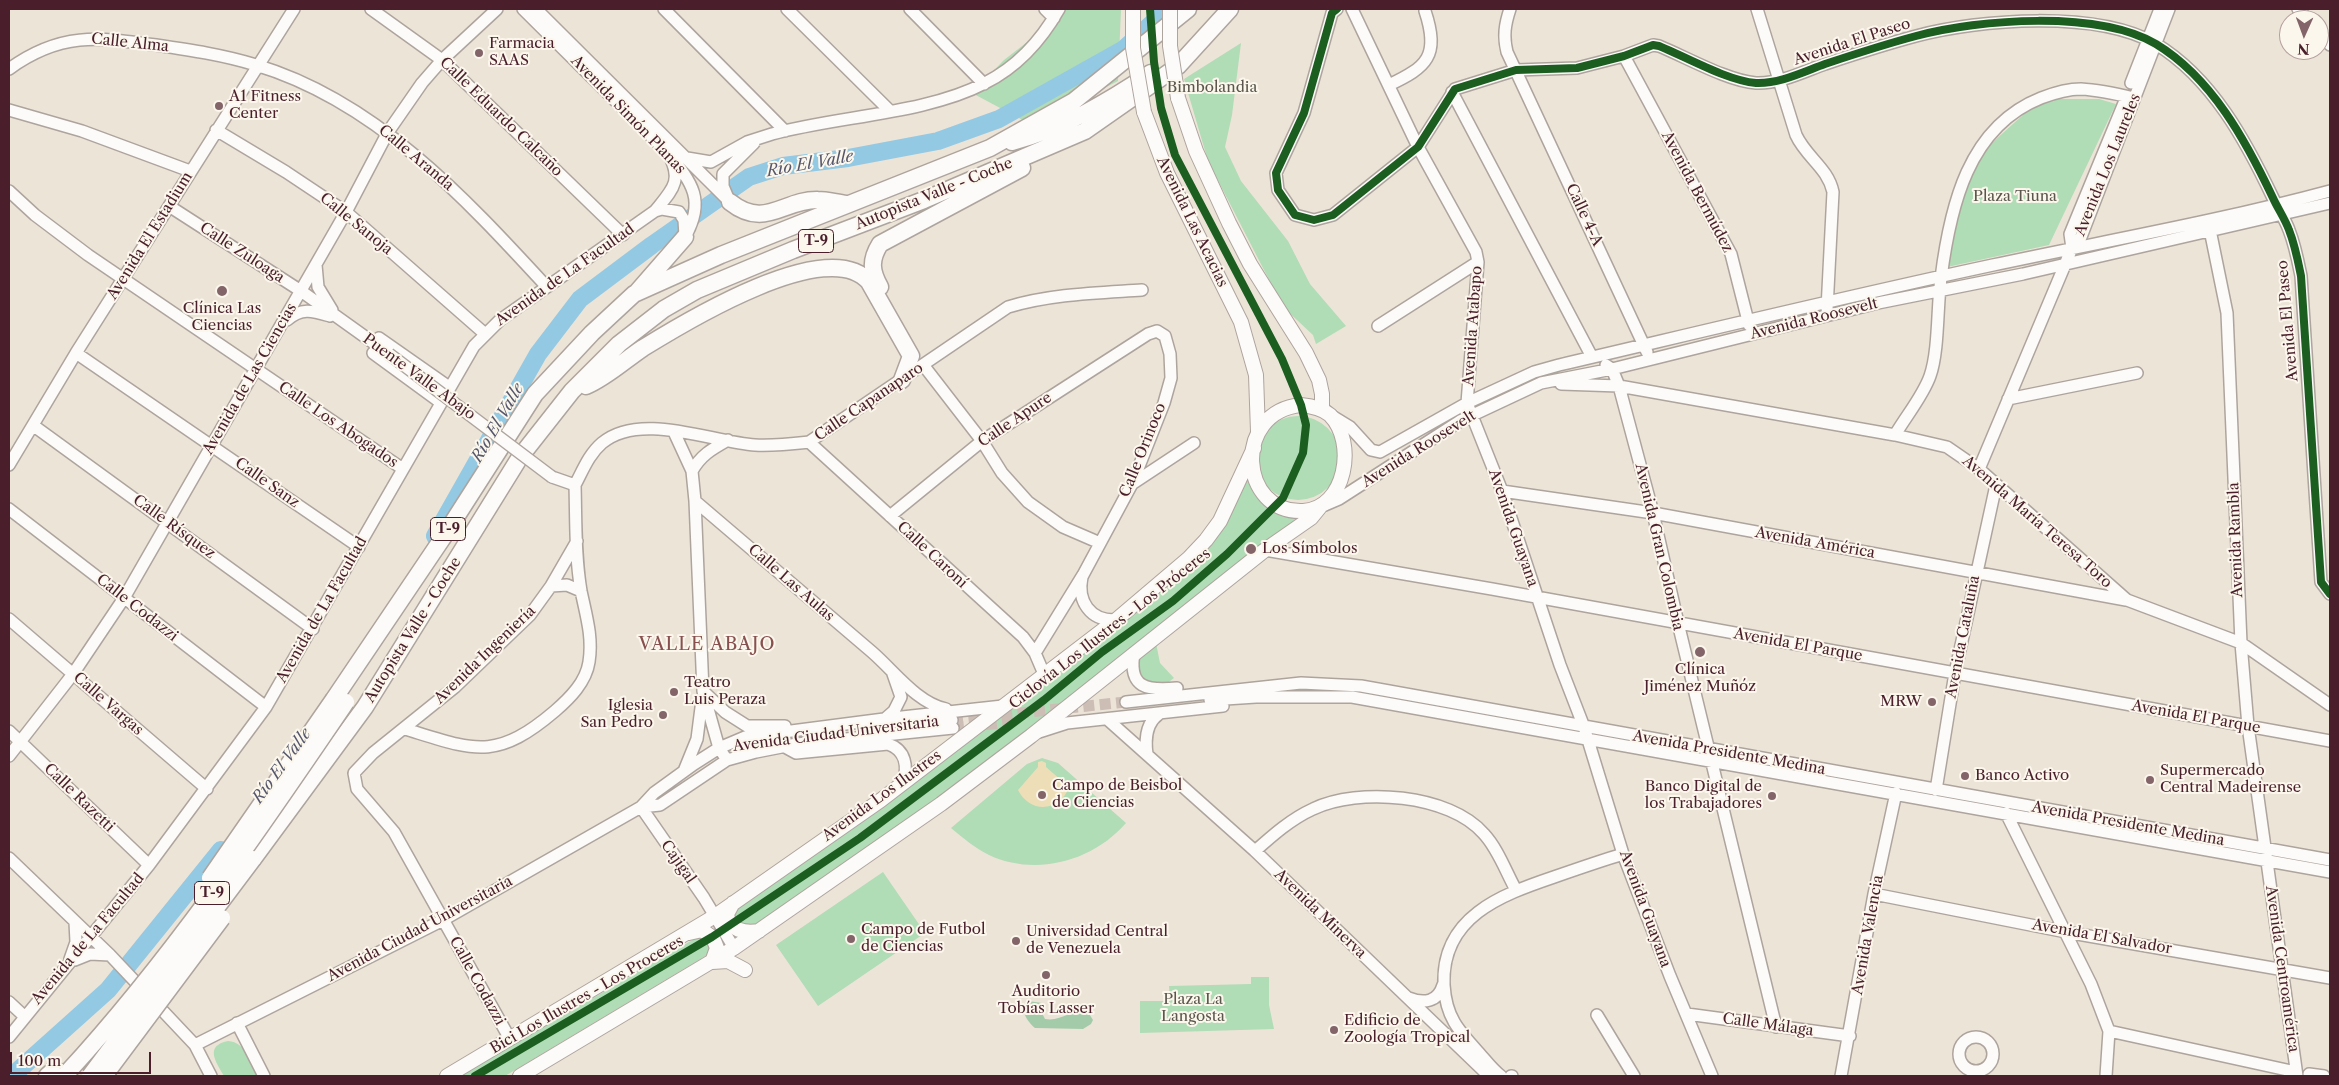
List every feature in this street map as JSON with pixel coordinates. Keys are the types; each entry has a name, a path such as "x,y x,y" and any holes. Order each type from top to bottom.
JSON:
{"highway":[{"name":"Autopista Valle - Coche","path":"63,1076 130,1000 234,866 340,701 565,361 592,333 634,294 721,255 990,148 1074,101 1188,9"},
{"path":"990,148 1045,133 1120,94 1161,66 1190,41 1216,9"},
{"name":"Autopista Valle - Coche","path":"253,859 365,707 520,457 572,391 618,344 664,309 697,290 793,250 924,200 1085,131 1178,66 1230,9"},
{"name":"T-9","path":"924,366 872,273 872,263 880,244 1023,167 1085,131"},
{"path":"730,202 738,209 758,215 817,200 846,204"},
{"name":"T-9","path":"634,294 685,237"},
{"path":"572,391 589,385 643,348 740,294 780,278 838,266 853,269 863,274 911,356 902,380"},
{"name":"Autopista Valle - Coche","path":"47,1076 78,1045 119,995 223,861 340,701"},
{"path":"104,1076 210,935 245,883 253,859"},
{"name":"T-9","path":"90,1076 253,859"}],"main road":[{"name":"Avenida Las Acacias","path":"1133,9 1133,48 1144,112 1167,173 1241,322 1256,375 1258,432"},
{"path":"520,1076 734,948 941,804 1030,736 1264,550 1312,518 1336,489 1344,462 1341,433 1326,413 1319,380 1306,353 1254,272 1196,151 1178,98 1170,46 1170,9"},
{"path":"1323,506 1293,511 1276,504 1258,486 1253,474 1252,461 1258,432 1264,423 1280,409 1301,405 1326,413"},
{"name":"Avenida Los Ilustres","path":"447,1076 715,916 903,783 1116,620 1189,558 1206,540 1224,514 1254,448"},
{"path":"733,903 727,914 731,925 739,931 761,930"},
{"path":"685,934 702,930 713,938 717,948 712,962"},
{"path":"712,962 728,961 744,970"}],"street":[{"name":"Avenida El Estadium","path":"9,465 76,353 294,9"},
{"name":"Calle Eduardo Calcaño","path":"371,9 442,60 623,235"},
{"name":"Avenida de Las Ciencias","path":"9,756 74,674 124,598 346,212 388,132 422,83 442,60 497,9"},
{"name":"Avenida Simón Planas","path":"523,9 668,153 689,179 694,194 695,211 693,223 685,237"},
{"name":"Avenida Simón Planas","path":"536,9 730,202"},
{"path":"664,9 785,131"},
{"path":"787,9 889,110"},
{"path":"910,9 984,84"},
{"path":"687,158 711,162 747,142 755,142 785,131 938,100 984,84 1002,73 1034,45 1056,13 1045,9"},
{"path":"1337,9 1332,13 1304,113 1276,173 1278,190 1296,215 1314,220 1325,219 1333,215 1418,147 1452,92"},
{"name":"Avenida Atabapo","path":"1352,9 1418,147 1476,252 1478,262 1467,403"},
{"name":"Calle 4-A","path":"1510,9 1505,22 1504,39 1507,52 1650,359"},
{"path":"1757,9 1802,147 1827,174 1833,192 1826,316"},
{"name":"Avenida Los Laureles","path":"2152,42 2160,9"},
{"name":"Avenida Los Laureles","path":"2067,263 2072,248 2070,234 2152,42 2169,9"},
{"path":"1389,85 1414,74 1427,61 1431,47 1425,11"},
{"name":"Avenida El Paseo","path":"1452,92 1459,86 1516,70 1577,68 1624,56 1646,47 1659,46 1742,82 1757,83 1781,80 1879,47 1966,25 2021,22 2079,24 2110,28 2152,42 2191,73 2224,110 2253,156 2280,210 2294,244 2301,276 2321,582 2330,594"},
{"name":"Calle Alma","path":"9,69 29,55 83,38 206,52 258,65"},
{"name":"Avenida Bermúdez","path":"1624,56 1731,254 1752,334"},
{"name":"Calle Aranda","path":"258,65 306,85 388,132 474,207 547,286"},
{"path":"1895,435 1930,374 1941,276 1953,214 1968,169 1984,139 2003,120 2028,103 2056,92 2081,89 2130,97"},
{"path":"1452,92 1592,357 1612,369"},
{"path":"9,110 82,131 190,171"},
{"name":"Calle Sanoja","path":"216,130 286,172 346,212 484,333"},
{"path":"730,202 723,186 723,174 755,142"},
{"name":"Avenida de La Facultad","path":"9,1037 24,1016 92,938 149,865 266,707 313,629 465,358 484,333 547,286 655,211 674,186 676,171 668,153"},
{"path":"9,191 34,215 123,280"},
{"name":"Avenida Roosevelt","path":"2280,210 2330,191"},
{"name":"Avenida Roosevelt","path":"1323,506 1339,499 1472,415 1542,383 1612,369 1826,316 2067,263 2209,226 2280,210 2330,203"},
{"name":"Calle Zuloaga","path":"169,206 301,291 338,318 341,328 358,342 440,402"},
{"path":"655,211 662,209 679,212 684,220 685,237"},
{"name":"Avenida Roosevelt","path":"1326,413 1350,427 1372,450 1380,452 1467,403 1534,372 1747,320 1828,304 1941,276 2072,248 2209,226"},
{"name":"Avenida Rambla","path":"2209,226 2227,313 2240,642 2248,726 2264,848"},
{"path":"1378,326 1478,262"},
{"path":"316,263 318,287 338,318"},
{"path":"1979,470 2067,263"},
{"name":"Calle Los Abogados","path":"123,280 403,469"},
{"name":"Calle Capanaparo","path":"575,485 593,452 603,442 619,434 642,428 753,445 778,446 809,442 1008,308 1030,301 1057,297 1142,290"},
{"path":"282,324 301,310 311,310 338,318"},
{"name":"Calle Zuloaga","path":"338,318 349,317 449,386"},
{"name":"Puente Valle Abajo","path":"338,318 552,477 575,485"},
{"name":"Calle Orinoco","path":"1034,653 1083,575 1132,484 1164,403 1170,378 1170,354 1166,336 1157,331 1148,334"},
{"name":"Calle Apure","path":"890,516 982,441 1148,334"},
{"name":"Calle Sanz","path":"76,353 358,546"},
{"path":"924,366 982,441 1002,473 1028,502 1063,527 1100,543"},
{"name":"Avenida Gran Colombia","path":"1612,369 1653,514 1776,1027"},
{"path":"2008,399 2137,373"},
{"name":"Avenida María Teresa Toro","path":"1542,383 1618,386 1947,446 1979,470 2127,600 2240,642 2330,705"},
{"name":"Avenida Guayana","path":"1467,403 1502,491 1536,597 1584,727 1623,854 1670,976 1712,1076"},
{"name":"Calle Rísquez","path":"34,426 313,629"},
{"path":"674,432 692,471 695,500 703,691 697,739 684,771"},
{"path":"692,471 699,459 707,452 728,440"},
{"name":"Calle Caroní","path":"809,442 1023,637 1034,653 1044,674"},
{"path":"1132,484 1194,443"},
{"path":"405,729 465,746 487,747 504,745 536,727 567,701 586,672 591,645 590,631 581,591 575,485"},
{"name":"Avenida Cataluña","path":"1936,790 1955,673 1996,485"},
{"name":"Avenida América","path":"1502,491 1653,514 2127,600"},
{"name":"Calle Las Aulas","path":"695,500 932,705 953,719"},
{"name":"Calle Codazzi","path":"9,509 266,707"},
{"name":"Avenida Ingeniería","path":"366,798 357,789 354,773 373,753 456,687 530,615 551,586 577,541"},
{"name":"Avenida El Parque","path":"1264,550 1536,597 2330,741"},
{"path":"1083,575 1081,584 1086,608 1098,618 1116,620"},
{"path":"551,586 566,585 581,591"},
{"name":"Calle Vargas","path":"9,619 207,789"},
{"path":"1030,736 1045,729 1066,724 1243,704 1255,692 1243,682 1157,690 1148,689 1133,675 1134,653"},
{"name":"Calle Las Aulas","path":"884,719 894,712 900,697 899,689 887,665"},
{"name":"Avenida Presidente Medina","path":"1126,706 1255,692 1301,683 1362,686 1584,727 1896,793 2330,872"},
{"path":"703,691 719,748 726,760"},
{"name":"Avenida Ciudad Universitaria","path":"703,691 724,712 747,726 755,728 884,719 953,719"},
{"name":"Avenida Presidente Medina","path":"1255,692 1352,697 1588,739 1710,754 1936,790 2330,860"},
{"name":"Avenida Ciudad Universitaria","path":"641,808 660,805 726,760 756,752 953,719 1004,706"},
{"path":"1148,754 1148,732 1152,720 1159,714"},
{"name":"Avenida Ciudad Universitaria","path":"195,1045 443,920 641,808 654,793 719,748 745,737 884,719"},
{"name":"Avenida Ciudad Universitaria","path":"719,748 752,740 953,719"},
{"name":"Avenida Minerva","path":"1107,719 1255,851 1489,1076"},
{"name":"Calle Razetti","path":"9,731 149,865"},
{"path":"785,747 796,753 888,744 898,749 904,758 906,766 903,783"},
{"name":"Avenida Valencia","path":"1841,1076 1850,1036 1874,894 1896,793"},
{"path":"1255,851 1291,820 1314,808 1341,799 1374,796 1403,799 1430,804 1458,814 1474,824 1485,835 1516,890"},
{"name":"Calle Codazzi","path":"366,798 394,832 510,1039"},
{"name":"Cajigal","path":"641,808 715,916 734,948"},
{"path":"2006,813 2091,984 2109,1031 2106,1076"},
{"name":"Avenida Centroamérica","path":"2264,848 2297,1074"},
{"path":"1405,996 1422,1002 1432,1000 1440,993 1448,953 1456,935 1467,921 1480,910 1516,890 1623,854"},
{"path":"9,858 110,955 195,1045 212,1076"},
{"name":"Avenida El Salvador","path":"1874,894 2066,932 2330,978"},
{"path":"69,963 76,942 75,922"},
{"path":"69,963 90,954 110,955"},
{"path":"1444,979 1449,1012 1456,1028 1501,1076"},
{"path":"9,1002 24,1016"},
{"name":"Calle Málaga","path":"1687,1014 1850,1036"},
{"path":"1597,1015 1634,1076"},
{"path":"237,1023 264,1076"},
{"path":"2109,1031 2297,1074"},
{"path":"2309,1074 2324,1076"}],"green space":[{"path":"1053,9 1121,9 1118,81 1032,125 972,93 1004,60 1040,32"},
{"name":"Bimbolandia","path":"1241,43 1232,115 1225,147 1241,181 1288,241 1310,284 1346,326 1316,344 1313,335 1283,307 1208,161 1184,79"},
{"name":"Plaza Tiuna","path":"2053,99 2099,99 2116,104 2049,245 1947,267 1959,194 1983,151 2034,105"},
{"path":"1298,416 1314,419 1328,428 1337,442 1340,458 1337,474 1328,488 1314,497 1298,500 1282,497 1268,488 1259,474 1256,458 1259,442 1268,428 1282,419"},
{"path":"1252,453 1254,475 1281,504 1318,508 1031,736 746,932 728,910 881,800 1207,540"},
{"path":"1156,643 1160,663 1174,678 1162,687 1143,682 1136,669 1138,654"},
{"name":"Campo de Beisbol de Ciencias","path":"1042,758 1058,763 1126,823 1113,836 1081,856 1063,862 1044,865 1007,862 989,855 951,828 1027,764"},
{"name":"Campo de Futbol de Ciencias","path":"883,872 925,933 818,1006 776,945"},
{"path":"706,932 717,949 505,1076 460,1076"},
{"name":"Plaza La Langosta","path":"1251,977 1269,977 1269,1005 1274,1029 1140,1033 1140,1001 1170,1001 1169,986 1251,984"},
{"path":"1028,1001 1042,1003 1045,1006 1043,1015 1045,1019 1057,1019 1078,1011 1089,1010 1088,1012 1093,1020 1091,1024 1083,1029 1035,1028 1029,1022 1024,1012 1025,1004"},
{"path":"234,1042 243,1049 257,1076 224,1076 215,1060 214,1051 221,1043"}],"sand":[{"path":"1038,762 1046,763 1046,767 1069,787 1059,801 1045,807 1030,803 1023,798 1018,790 1038,767"}],"waterway":[{"name":"Río El Valle","path":"435,536 538,354 580,299 652,245 749,177 783,166 848,158 938,141 999,119 1124,49 1168,9"},
{"name":"Río El Valle","path":"12,1076 108,990 221,850"}],"tunnel":[{"path":"952,720 1126,702"},
{"path":"953,728 1011,722"}],"cycle path":[{"name":"Ciclovía Los Ilustres - Los Próceres","path":"475,1076 712,937 860,838 1044,700 1102,652 1173,601 1227,554 1283,498 1303,453 1306,425 1301,405 1282,359 1175,155 1161,108 1154,62 1150,9"},
{"path":"1337,9 1332,13 1304,113 1276,173 1278,190 1295,215 1314,220 1333,215 1418,147 1455,89 1516,70 1577,68 1624,56 1653,45 1733,78 1765,83 1791,77 1825,64 1916,36 1972,25 2005,22 2071,22 2103,26 2131,33 2156,44 2194,74 2225,112 2263,176 2286,222 2293,241 2301,276 2321,582 2330,594"}],"place":[{"name":"Farmacia SAAS","path":"479,53"},
{"name":"A1 Fitness Center","path":"219,106"},
{"name":"Clínica Las Ciencias","path":"222,291"},
{"name":"Los Símbolos","path":"1251,549"},
{"name":"Clínica Jiménez Muñóz","path":"1700,652"},
{"name":"Teatro Luis Peraza","path":"674,692"},
{"name":"MRW","path":"1932,702"},
{"name":"Iglesia San Pedro","path":"663,715"},
{"name":"Banco Activo","path":"1965,776"},
{"name":"Supermercado Central Madeirense","path":"2150,780"},
{"name":"Campo de Beisbol de Ciencias","path":"1042,795"},
{"name":"Banco Digital de los Trabajadores","path":"1772,796"},
{"name":"Campo de Futbol de Ciencias","path":"851,939"},
{"name":"Universidad Central de Venezuela","path":"1016,941"},
{"name":"Auditorio Tobías Lasser","path":"1046,975"},
{"name":"Edificio de Zoología Tropical","path":"1334,1030"}],"district":[{"name":"VALLE ABAJO","path":"707,645"}]}
